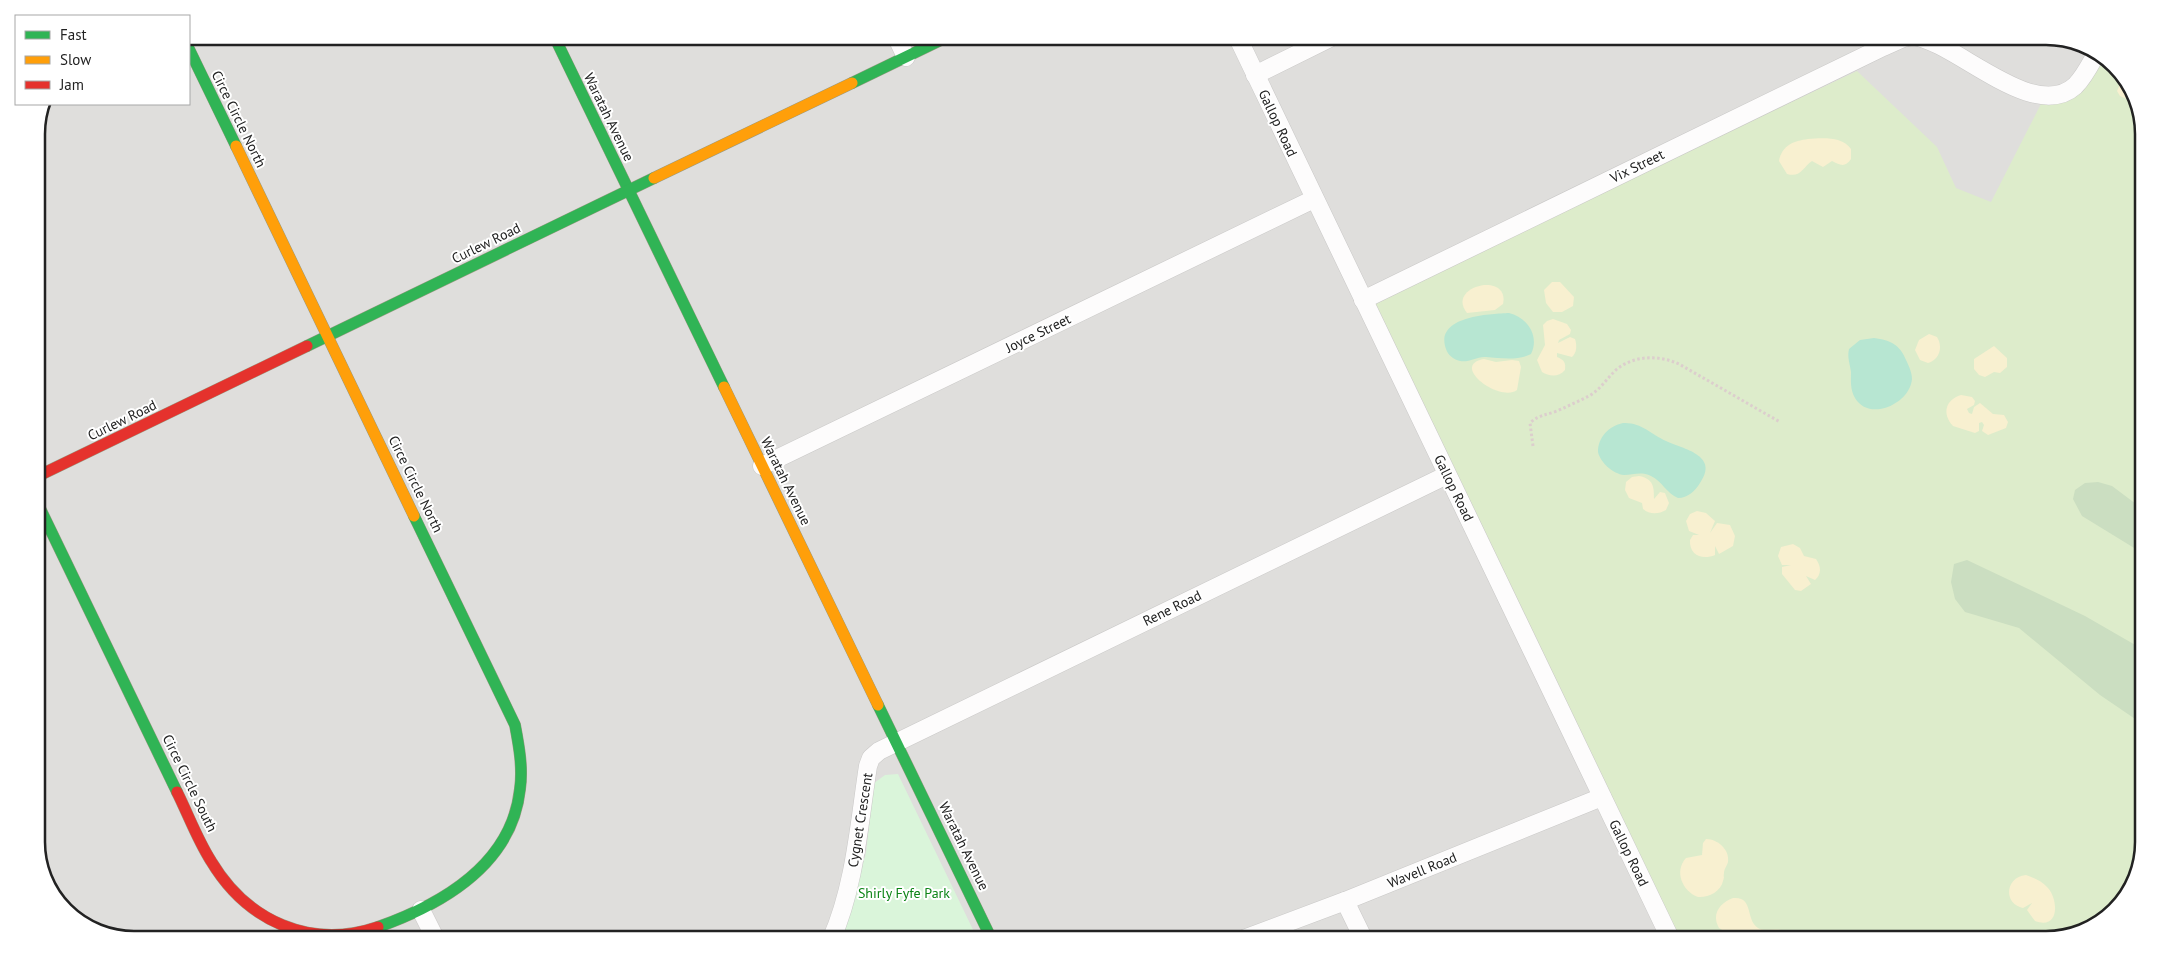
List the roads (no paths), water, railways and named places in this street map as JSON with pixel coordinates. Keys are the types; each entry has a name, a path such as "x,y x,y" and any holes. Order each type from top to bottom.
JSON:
{"street":[{"name":"Waratah Avenue","path":"558,45 988,931"},
{"path":"900,45 906,57"},
{"name":"Curlew Road","path":"45,473 931,45"},
{"name":"Gallop Road","path":"1241,45 1667,931"},
{"path":"1255,75 1316,45"},
{"name":"Vix Street","path":"1363,300 1887,45"},
{"name":"Vix Street","path":"1941,45 2017,89 2036,94 2054,95 2074,87 2093,59"},
{"name":"Circe Circle North","path":"190,51 506,704 515,725 521,747 522,773 520,798 514,820 500,846 480,872 460,888 421,910"},
{"name":"Joyce Street","path":"762,466 1314,199"},
{"name":"Rene Road","path":"897,742 1447,475"},
{"name":"Circe Circle South","path":"45,519 210,860 222,880 243,902 260,914 286,927 301,931"},
{"name":"Cygnet Crescent","path":"835,931 852,871 871,758 879,751 897,742"},
{"name":"Wavell Road","path":"1265,931 1346,901 1602,796"},
{"path":"1346,901 1360,931"},
{"path":"421,910 432,931"},
{"name":"Circe Circle South","path":"360,931 386,924 421,910"}],"park label":[{"name":"Shirly Fyfe Park","path":"904,893"}]}
